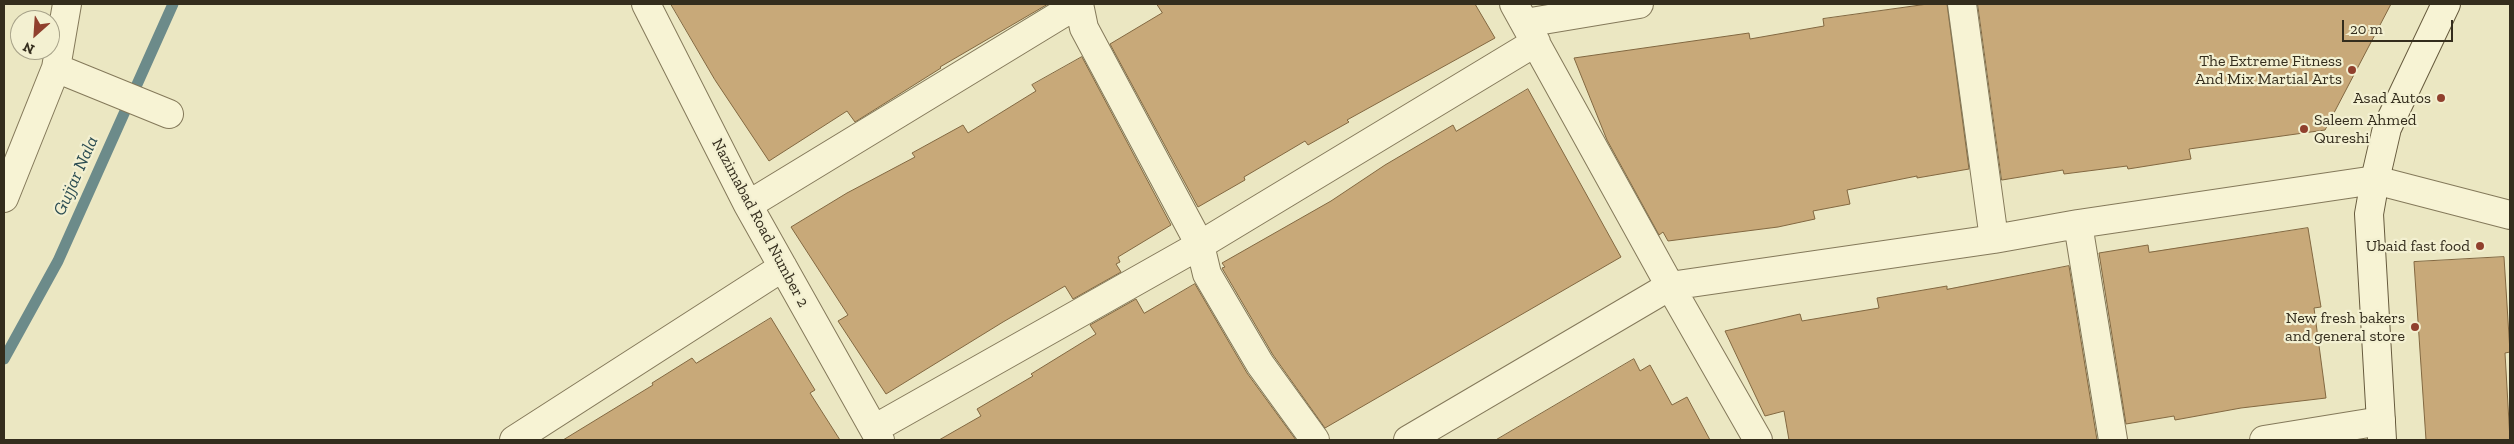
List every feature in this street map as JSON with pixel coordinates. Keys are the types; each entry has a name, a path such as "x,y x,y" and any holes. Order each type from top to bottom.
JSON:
{"street":[{"path":"4,198 56,68 67,4"},
{"name":"Nazimabad Road Number 2","path":"646,4 748,205 877,434"},
{"path":"748,205 1079,4 1084,28 1200,245 1207,274 1260,364 1315,440"},
{"path":"877,434 1200,245 1525,23 1639,4"},
{"path":"1962,4 1994,239"},
{"path":"2264,440 2382,431 2369,214 2388,128 2446,4"},
{"path":"1525,23 1670,286 1758,440"},
{"path":"56,68 169,114"},
{"path":"1408,440 1670,286 1994,239 2078,224 2375,180 2510,215"},
{"path":"2078,224 2113,440"},
{"path":"514,440 783,267"}],"building":[{"path":"671,4 1048,4 940,67 855,122 847,111 769,161 715,80"},
{"path":"1157,4 1475,4 1495,38 1347,120 1349,122 1308,145 1305,141 1244,177 1245,180 1198,207 1110,44 1162,13"},
{"path":"1928,4 1947,4 1969,169 1917,178 1917,176 1847,190 1850,204 1813,211 1815,219 1778,227 1668,241 1663,232 1659,235 1607,140 1574,58 1749,33 1750,39 1824,26 1823,19"},
{"path":"1978,4 2391,4 2325,130 2189,149 2191,159 2128,169 2127,166 2064,174 2063,170 2002,180"},
{"path":"1082,57 1171,225 1118,257 1120,262 1116,264 1121,272 1073,299 1065,286 886,394 838,321 848,315 791,227 847,193 915,157 912,153 963,125 968,133 1036,91 1032,85"},
{"path":"1528,89 1621,257 1325,428 1273,355 1222,268 1225,267 1222,263 1331,201 1385,165 1453,125 1456,131"},
{"path":"2308,228 2321,307 2314,308 2326,398 2241,408 2175,420 2174,416 2126,424 2099,253 2148,245 2149,252"},
{"path":"2504,257 2510,352 2505,353 2510,440 2426,440 2414,262"},
{"path":"2069,266 2097,440 1789,440 1784,411 1765,416 1725,331 1800,314 1802,321 1879,308 1877,298 1947,286 1947,289"},
{"path":"1195,284 1247,373 1296,440 939,440 981,416 977,409 1033,376 1031,374 1096,334 1090,325 1136,299 1144,313"},
{"path":"771,318 815,390 810,393 840,440 563,440 653,385 652,383 692,358 696,363"},
{"path":"1634,359 1640,371 1650,365 1672,405 1687,397 1710,440 1496,440"}],"waterway":[{"name":"Gujjar Nala","path":"4,359 58,261 173,4"}],"place":[{"name":"The Extreme Fitness And Mix Martial Arts","path":"2352,70"},
{"name":"Asad Autos","path":"2441,98"},
{"name":"Saleem Ahmed Qureshi","path":"2304,129"},
{"name":"Ubaid fast food","path":"2480,246"},
{"name":"New fresh bakers and general store","path":"2415,327"}]}
